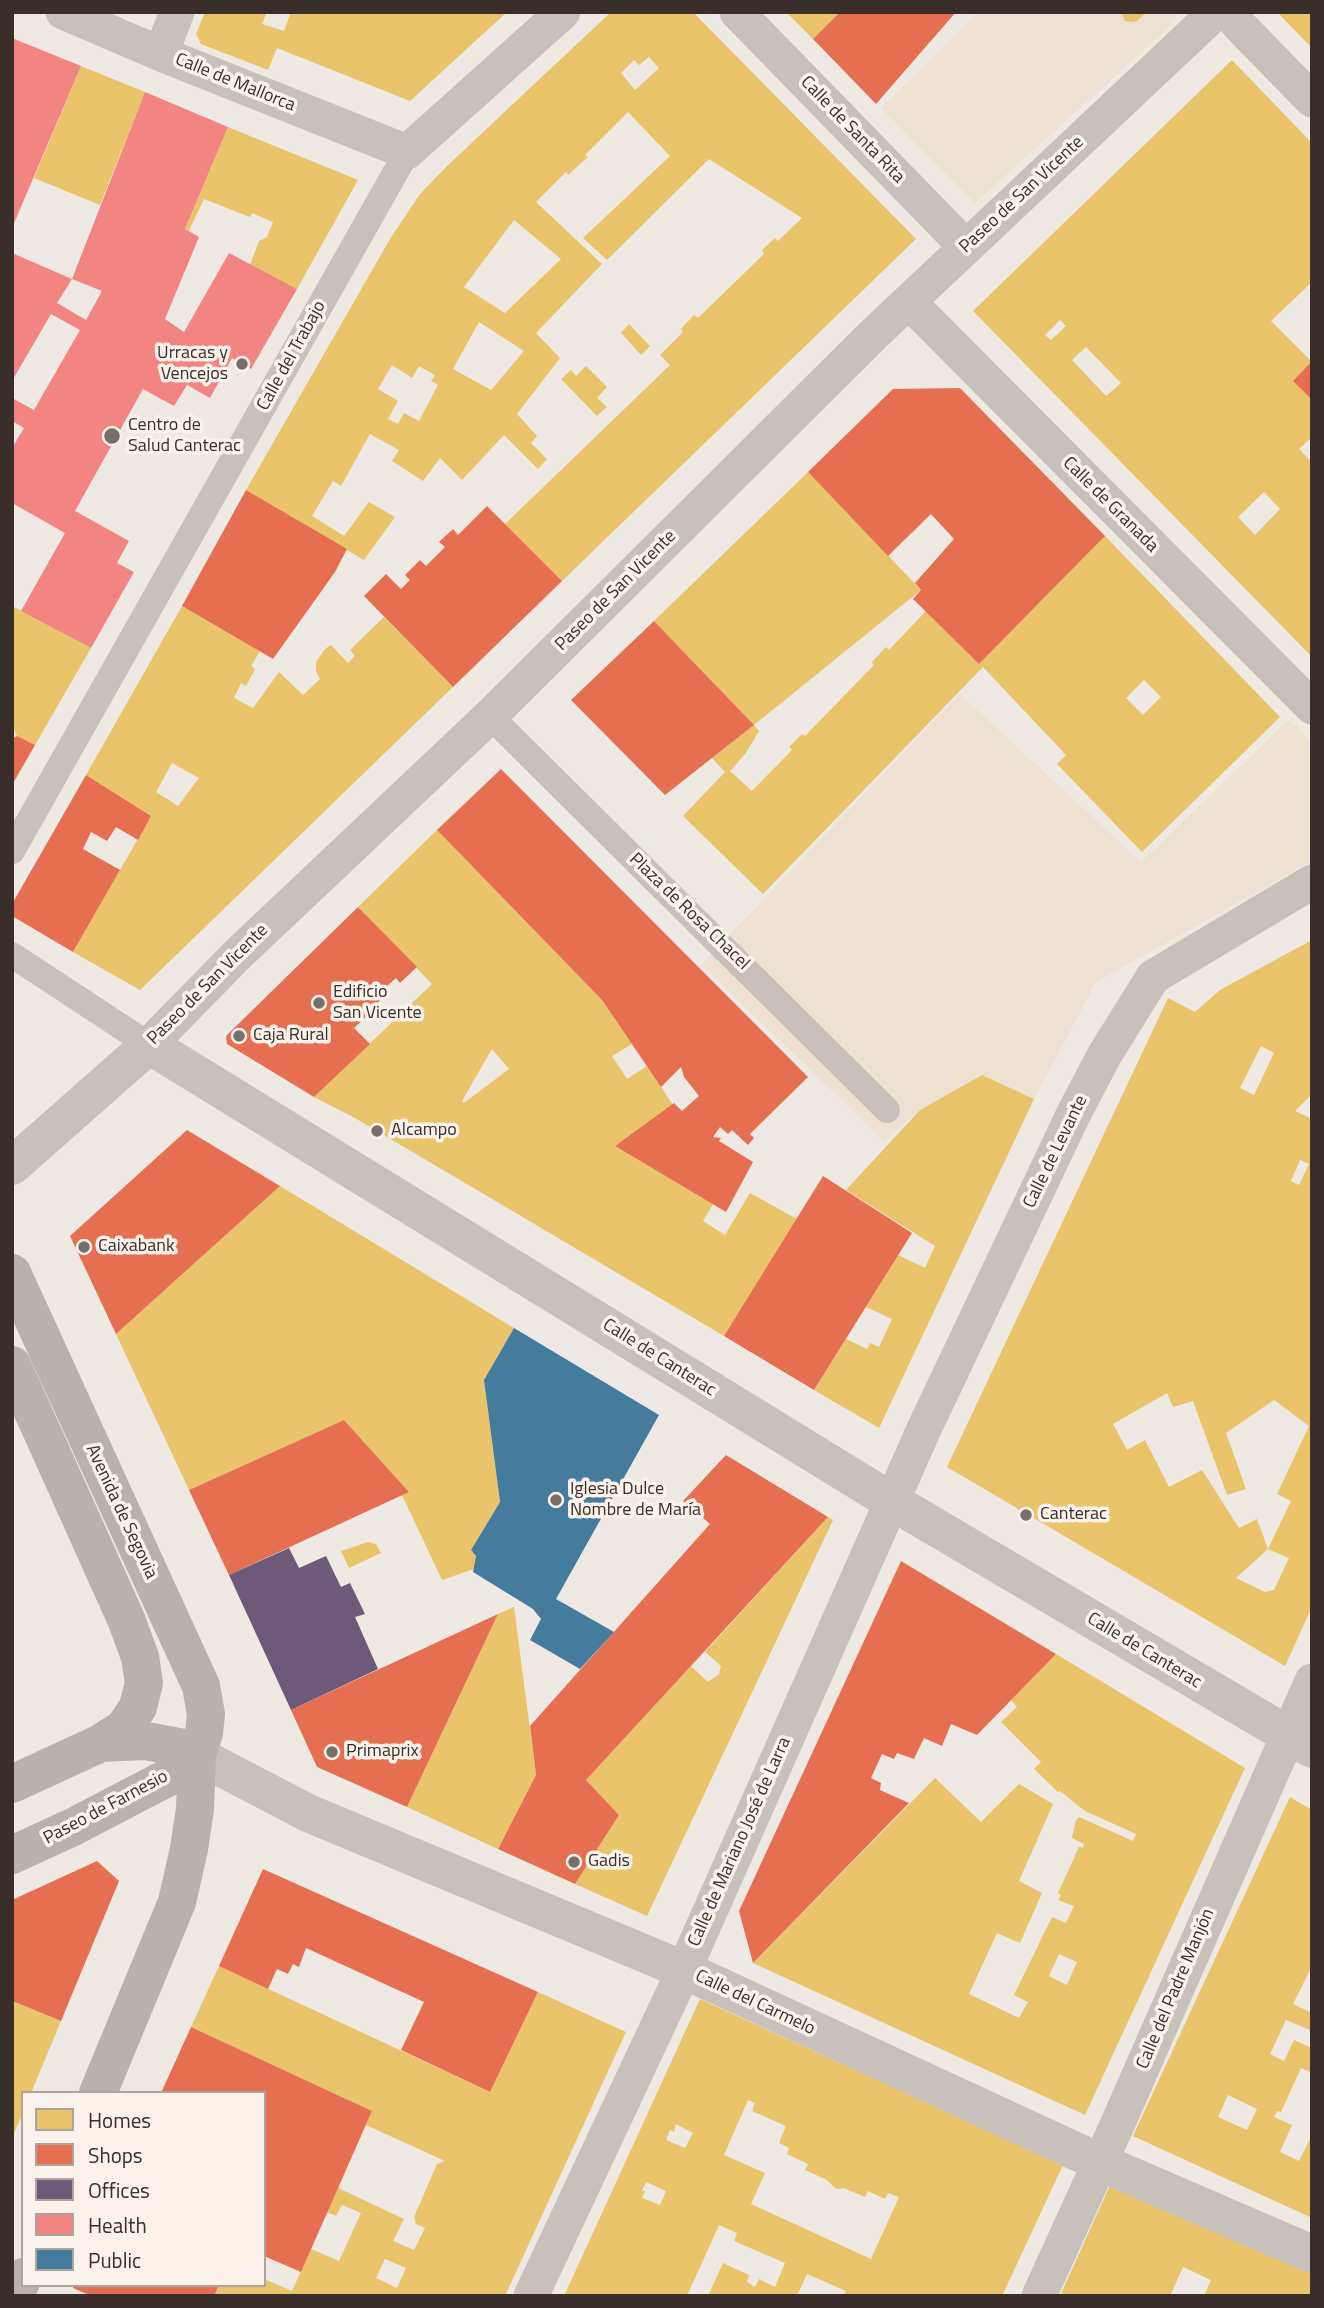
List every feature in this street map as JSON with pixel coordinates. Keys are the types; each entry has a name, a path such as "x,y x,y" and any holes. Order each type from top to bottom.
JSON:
{"main road":[{"name":"Avenida de Segovia","path":"12,1273 201,1686 206,1714 204,1733 197,1755 195,1809 189,1849 177,1902 99,2091"},
{"path":"12,1365 126,1619 140,1657 144,1683 138,1707 124,1728 101,1743 12,1784"},
{"path":"101,1743 146,1741 184,1748 197,1755"},
{"name":"Paseo de Farnesio","path":"12,1856 164,1779 197,1755"}],"street":[{"name":"Calle de Mallorca","path":"63,12 407,152"},
{"path":"161,54 177,12"},
{"name":"Calle del Trabajo","path":"12,851 407,152 563,12"},
{"name":"Calle de Santa Rita","path":"737,12 966,247"},
{"name":"Paseo de San Vicente","path":"12,1166 149,1045 237,955 490,716 863,345 1216,12"},
{"path":"1230,12 1238,24 1312,100"},
{"name":"Calle de Granada","path":"909,302 1312,707"},
{"name":"Plaza de Rosa Chacel","path":"490,716 887,1110"},
{"name":"Calle de Levante","path":"891,1501 1074,1113 1105,1054 1153,977 1312,882"},
{"name":"Calle de Canterac","path":"12,955 149,1045 891,1501 1300,1742"},
{"name":"Calle de Mariano José de Larra","path":"531,2296 684,1970 891,1501"},
{"name":"Calle del Padre Manjón","path":"1039,2296 1099,2162 1300,1742 1312,1681"},
{"name":"Calle del Carmelo","path":"197,1755 308,1813 684,1970 1099,2162 1312,2254"}],"shaded area":[{"path":"978,12 1180,12 1167,29 975,203 881,108"},
{"path":"960,694 1141,862 1289,720 1312,742 1312,861 1096,982 1034,1099 982,1075 920,1110 884,1141 701,965"}],"building: Homes":[{"path":"205,12 267,12 262,24 284,31 291,12 507,12 410,101 277,48 268,70 201,44 196,34"},
{"path":"611,12 693,12 916,239 562,581 505,524 670,365 660,355 683,332 681,329 694,315 698,318 764,254 762,250 775,238 778,241 802,218 709,159 607,260 583,238 670,156 628,112 585,155 588,157 568,175 566,172 536,202 602,264 536,333 560,358 517,414 537,436 531,443 547,459 538,469 504,435 462,480 440,458 423,481 392,461 399,450 370,434 341,486 333,481 312,516 344,536 369,502 395,517 364,560 246,490 390,239 420,194","holes":["649,57 659,68 635,90 621,73 634,60 639,65","514,220 561,259 505,313 464,287","479,322 524,351 491,390 453,369","392,365 412,378 419,366 435,375 431,381 438,385 419,421 404,413 398,424 388,419 398,401 378,389"]},
{"path":"786,12 840,12 813,39"},
{"path":"1121,12 1146,12 1132,22 1125,21"},
{"path":"1282,12 1312,12 1312,48 1280,15"},
{"path":"1232,60 1312,143 1312,282 1271,321 1312,362 1293,381 1312,400 1312,437 1299,449 1312,462 1312,657 973,311","holes":["1060,320 1066,326 1051,340 1045,335","1086,347 1121,383 1106,396 1072,360","1264,492 1280,509 1255,535 1238,517"]},
{"path":"81,66 145,92 100,205 34,178"},
{"path":"228,127 358,180 297,289 250,265 259,241 267,237 273,222 252,213 250,217 204,199 189,231 185,229"},
{"path":"629,324 650,346 641,355 621,333"},
{"path":"586,366 607,387 597,398 607,407 597,416 561,379 571,370 576,376"},
{"path":"808,472 921,590 754,725 654,621"},
{"path":"1105,536 1280,717 1142,852 1057,764 1066,755 983,667 763,894 683,816 725,772 712,758 754,725 759,731 746,753 730,771 752,791 792,750 789,747 802,734 805,736 874,665 872,662 886,647 889,650 926,611 979,664","holes":["1144,680 1161,697 1143,715 1126,698"]},
{"path":"12,606 91,648 35,745 17,736 12,726"},
{"path":"182,606 260,651 251,666 255,669 246,686 241,683 234,698 253,708 279,672 303,695 320,679 316,662 325,649 331,645 348,663 355,656 350,650 384,617 453,687 140,990 73,952 151,816 86,775","holes":["172,763 199,778 178,806 156,792"]},
{"path":"437,830 602,1000 632,1044 612,1056 627,1079 647,1066 673,1105 615,1146 713,1204 703,1221 725,1235 750,1193 797,1219 724,1336 355,1118 314,1097 432,984 358,907","holes":["492,1049 509,1069 464,1103 462,1101"]},
{"path":"1312,940 1312,1094 1295,1111 1312,1119 1312,1607 1285,1666 947,1467 1168,998 1195,1012 1220,990","holes":["1261,1046 1274,1053 1254,1095 1240,1088","1300,1160 1309,1164 1299,1185 1291,1181","1167,1393 1173,1407 1193,1401 1227,1495 1246,1489 1226,1433 1274,1400 1309,1426 1277,1494 1291,1501 1268,1549 1257,1519 1239,1528 1202,1470 1169,1487 1145,1440 1127,1450 1113,1424","1268,1549 1289,1558 1274,1590 1265,1592 1236,1578"]},
{"path":"982,1075 1034,1099 879,1428 814,1390 846,1339 867,1349 870,1343 879,1347 892,1319 866,1307 898,1255 925,1268 935,1246 846,1190 920,1110"},
{"path":"280,1186 514,1328 484,1380 500,1502 471,1550 476,1556 474,1569 442,1580 402,1495 409,1492 344,1420 189,1490 116,1334"},
{"path":"828,1517 833,1520 647,1916 575,1884 619,1815 586,1780 691,1666 708,1682 719,1674 721,1666 705,1652"},
{"path":"368,1542 376,1544 381,1553 349,1568 341,1551"},
{"path":"514,1607 536,1775 498,1849 407,1807 498,1614"},
{"path":"1056,1654 1245,1768 1085,2115 753,1963 935,1778 981,1822 1019,1784 1053,1804 1019,1881 1042,1893 1020,1943 997,1933 969,1994 1019,2018 1028,2002 1014,1995 1052,1917 1066,1923 1074,1906 1058,1900 1061,1895 1058,1893 1079,1847 1083,1848 1084,1844 1072,1838 1076,1820 1079,1817 1133,1841 1136,1834 1085,1811 1058,1792 1034,1769 1041,1762 1001,1722 1017,1707 1011,1700","holes":["1059,1954 1077,1962 1067,1985 1049,1976"]},
{"path":"1290,1797 1312,1810 1312,1966 1293,2004 1312,2013 1312,2031 1286,2020 1270,2054 1284,2061 1294,2040 1312,2048 1312,2073 1301,2068 1281,2112 1277,2111 1274,2117 1292,2125 1280,2152 1299,2161 1312,2135 1312,2218 1133,2136","holes":["1228,2095 1257,2109 1247,2130 1218,2117"]},
{"path":"219,1966 490,2092 538,1992 626,2032 505,2296 214,2296 218,2287 266,2287 266,2280 292,2291 311,2249 339,2261 361,2213 342,2205 336,2216 327,2212 338,2188 404,2219 393,2241 414,2250 425,2228 416,2224 414,2217 437,2164 445,2161 366,2125 372,2111 191,2027","holes":["385,2259 406,2268 397,2288 376,2278"]},
{"path":"700,1999 1063,2165 1002,2296 843,2296 846,2291 807,2274 797,2296 708,2296 723,2263 749,2275 747,2282 755,2287 759,2279 775,2287 785,2263 734,2241 737,2233 719,2225 687,2296 564,2296","holes":["748,2100 755,2103 752,2111 786,2126 779,2143 789,2148 787,2154 808,2164 805,2170 827,2180 836,2189 844,2188 865,2197 868,2191 885,2199 888,2193 899,2197 871,2259 751,2204 765,2173 724,2155","676,2124 693,2133 685,2148 666,2140 670,2130 674,2132","646,2182 666,2191 660,2205 642,2198 645,2191 642,2191"]},
{"path":"15,2002 61,2021 32,2091 21,2091 21,2118 12,2138 12,2004"},
{"path":"1112,2181 1312,2273 1312,2296 1204,2296 1211,2280 1183,2267 1170,2296 1060,2296"}],"building: Shops":[{"path":"840,12 956,12 876,104 813,39"},
{"path":"1312,361 1312,400 1293,381"},
{"path":"960,388 1105,536 979,664 913,599 921,590 915,583 954,539 931,514 888,556 808,472 893,389"},
{"path":"246,490 347,549 335,572 273,659 182,606"},
{"path":"487,506 562,581 453,687 364,596 386,574 401,589 410,580 405,575 420,560 426,566 445,547 439,542 453,529 458,535"},
{"path":"654,621 754,725 665,795 571,700"},
{"path":"17,736 35,745 12,785 12,739"},
{"path":"501,769 808,1077 750,1134 754,1138 748,1145 732,1130 728,1134 720,1127 713,1137 721,1138 719,1141 753,1162 726,1212 615,1146 674,1103 682,1111 699,1096 684,1077 681,1067 661,1087 602,1000 437,830"},
{"path":"86,775 151,816 138,840 116,827 107,841 91,832 83,849 120,870 73,952 12,916 12,904"},
{"name":"Edificio San Vicente","path":"358,907 417,967 400,983 396,978 384,989 372,1011 354,1028 370,1044 314,1097 227,1044 226,1036"},
{"path":"187,1130 280,1186 116,1334 70,1236"},
{"path":"823,1176 912,1233 814,1390 724,1336"},
{"path":"344,1420 409,1492 229,1575 189,1490"},
{"path":"726,1455 828,1517 586,1780 619,1815 575,1884 498,1849 536,1775 530,1726 710,1524 683,1501"},
{"path":"901,1561 1056,1654 977,1735 951,1724 942,1746 924,1738 914,1759 897,1753 894,1759 882,1754 871,1778 881,1783 880,1790 909,1803 753,1963 739,1911"},
{"path":"498,1614 407,1807 317,1767 291,1710"},
{"path":"97,1861 119,1881 61,2021 15,2002 12,2004 12,1900"},
{"path":"263,1869 538,1992 490,2092 401,2050 424,2002 306,1948 299,1967 293,1964 288,1974 277,1969 268,1989 219,1966"},
{"path":"191,2027 372,2111 301,2272 266,2257 266,2091 162,2091"},
{"path":"218,2287 214,2296 91,2296 73,2288"}],"building: Offices":[{"path":"289,1548 299,1568 326,1556 341,1587 350,1583 365,1614 355,1617 378,1669 291,1710 229,1575"}],"building: Health":[{"path":"12,38 81,66 12,228"},
{"path":"145,92 228,127 185,229 199,237 165,319 184,332 229,253 297,289 251,369 232,358 210,398 187,385 174,406 143,389 75,511 129,541 117,563 134,572 91,648 21,611 65,533 12,503 12,448 24,428 12,421 12,398 34,410 80,330 51,314 12,381 12,253 72,279","holes":["72,279 102,291 86,320 57,303"]}],"building: Public":[{"name":"Iglesia Dulce Nombre de María","path":"514,1328 659,1415 556,1599 614,1632 580,1669 530,1640 541,1619 533,1609 473,1572 476,1556 471,1550 500,1502 484,1380"}],"place":[{"name":"Urracas y Vencejos","path":"242,364"},
{"name":"Centro de Salud Canterac","path":"112,436"},
{"name":"Edificio San Vicente","path":"319,1003"},
{"name":"Caja Rural","path":"239,1036"},
{"name":"Alcampo","path":"377,1131"},
{"name":"Caixabank","path":"84,1247"},
{"name":"Iglesia Dulce Nombre de María","path":"556,1500"},
{"name":"Canterac","path":"1026,1515"},
{"name":"Primaprix","path":"332,1752"},
{"name":"Gadis","path":"574,1862"}]}
